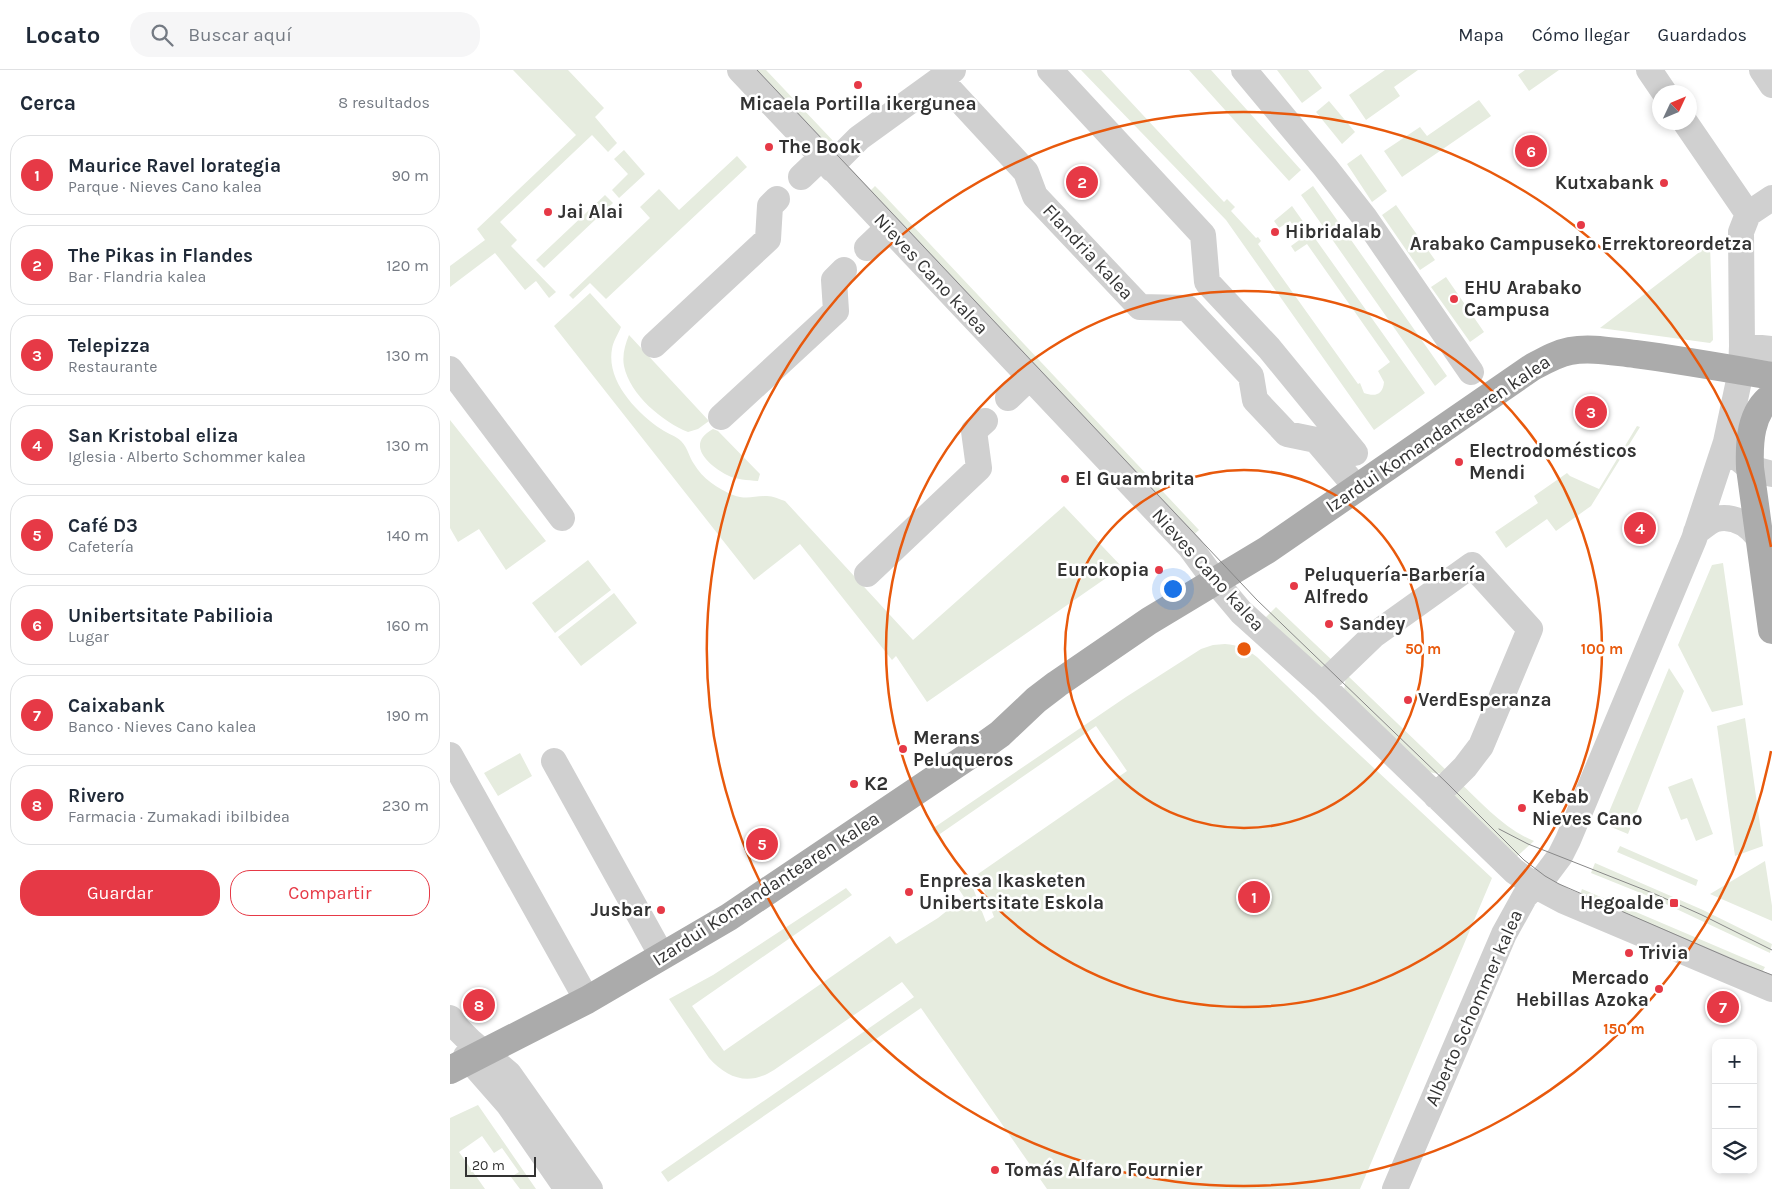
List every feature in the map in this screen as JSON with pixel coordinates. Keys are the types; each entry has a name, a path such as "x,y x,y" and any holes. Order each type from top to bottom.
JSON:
{"main road":[{"name":"Izardui Komandantearen kalea","path":"468,1061 587,1000 729,917 979,749 1000,734 1036,700 1057,684 1149,621 1267,550 1531,368 1551,357 1570,351 1588,350 1664,358 1742,358 1772,376"},
{"path":"1772,396 1765,401 1754,422 1749,445 1761,471 1759,538 1772,630"}],"street":[{"name":"Nieves Cano kalea","path":"740,70 1190,547 1241,612 1322,685 1505,863 1534,885 1564,901 1772,989"},
{"path":"1050,70 1203,235 1207,282 1269,348 1355,454"},
{"path":"1244,70 1365,218 1471,372"},
{"path":"1649,70 1659,85"},
{"path":"1762,70 1772,85"},
{"path":"801,177 839,158 859,138 947,75"},
{"name":"Flandria kalea","path":"947,75 1026,172 1035,196 1140,307 1187,308 1251,376 1255,400 1287,434 1316,440 1357,488"},
{"path":"1689,130 1744,223 1772,198"},
{"path":"654,345 768,239 770,206 777,199"},
{"name":"Alberto Schommer kalea","path":"1395,1189 1504,934 1525,896 1545,876 1560,856 1568,840 1696,532 1726,442 1742,358 1744,223"},
{"path":"868,248 888,228"},
{"path":"721,417 836,311 834,280 844,270"},
{"path":"1742,358 1772,349"},
{"path":"450,370 562,518"},
{"path":"1008,398 1029,378"},
{"path":"867,574 979,468 974,431 985,421"},
{"path":"1726,442 1734,456 1761,471"},
{"path":"1696,532 1716,519 1726,519 1750,527 1759,538"},
{"path":"1322,685 1374,635 1472,566 1530,629 1481,746 1465,767 1436,796"},
{"path":"1188,597 1219,601 1241,612"},
{"path":"450,755 587,1000"},
{"path":"554,760 662,956"},
{"path":"450,1018 458,1029 468,1061"},
{"path":"450,1041 509,1106 567,1189"},
{"path":"468,1061 509,1074 590,1189"}],"shaded area":[{"path":"513,70 568,70 604,108 595,117 617,143 608,152 592,135 500,222 517,240 511,246 556,292 549,298 536,281 525,290 495,253 450,287 450,266 485,240 477,229 576,135"},
{"path":"750,70 766,70 837,145 828,154"},
{"path":"1081,70 1101,70 1224,202 1227,199 1235,207 1231,211 1261,241 1258,244 1358,384 1360,383 1364,393 1378,394 1382,390 1384,382 1378,371 1390,362 1307,244 1295,252 1291,246 1302,238 1290,221 1279,228 1274,221 1292,206 1425,393 1374,430 1226,220"},
{"path":"1189,70 1211,70 1301,170 1289,181"},
{"path":"1277,70 1308,70 1322,88 1302,103"},
{"path":"1385,70 1418,70 1394,87 1400,96 1366,120 1349,95"},
{"path":"1525,70 1559,70 1529,91 1518,75"},
{"path":"1479,100 1491,116 1402,177 1384,151 1420,127 1427,136"},
{"path":"1329,101 1355,132 1342,144 1316,112"},
{"path":"624,150 645,174 619,198 612,190 628,174 614,159"},
{"path":"1361,154 1387,191 1372,202 1347,164"},
{"path":"737,156 747,167 606,299 590,283 573,299 569,295 650,218 640,207 659,189 679,210"},
{"path":"875,186 1199,530 1190,538 866,195"},
{"path":"1313,186 1447,376 1435,386 1301,195"},
{"path":"605,195 613,203 544,268 536,260"},
{"path":"1396,205 1435,260 1420,270 1382,215"},
{"path":"1710,244 1713,340 1710,343 1600,328"},
{"path":"1446,277 1484,332 1470,342 1431,287"},
{"path":"590,293 621,327 614,341 611,361 619,384 633,405 664,431 681,441 697,469 727,493 746,498 769,496 785,501 913,640 1064,506 1122,567 927,702 896,656 892,660 800,544 754,580 554,326"},
{"path":"629,335 709,421 698,429 688,432 668,422 640,397 627,377 624,366 624,350"},
{"path":"450,420 546,541 506,570 479,529 458,542 450,528"},
{"path":"1637,426 1640,427 1591,506 1556,531 1547,519 1506,548 1495,532 1538,503 1534,496 1567,473 1599,489"},
{"path":"713,429 718,431 760,474 758,481 731,477 707,460 700,448 701,441"},
{"path":"588,560 611,590 555,633 532,603"},
{"path":"1723,563 1743,705 1712,712 1678,645 1712,565"},
{"path":"614,593 637,623 581,666 558,637"},
{"path":"1276,607 1334,662 1322,675 1261,622"},
{"path":"1225,644 1242,648 1257,657 1492,878 1360,1189 1047,1189 921,1008 668,1182 661,1172 914,997 902,982 774,1070 756,1078 747,1079 731,1075 709,1058 669,999 713,975 846,888 852,895 692,1006 724,1051 890,936 896,944 938,918 964,897 958,888 970,880 986,922 994,917 978,874 1127,771 1096,726 937,836 932,829 1126,697 1201,649"},
{"path":"1669,668 1684,691 1628,834 1604,824"},
{"path":"1346,674 1447,771 1436,774 1425,770 1344,692"},
{"path":"1745,718 1763,846 1735,856 1717,726"},
{"path":"520,753 532,776 498,796 484,773"},
{"path":"1692,778 1713,834 1696,841 1687,818 1681,820 1668,787"},
{"path":"1458,781 1513,830 1534,841 1513,860 1447,793"},
{"path":"1620,846 1698,880 1696,886 1617,852"},
{"path":"1765,861 1772,906 1772,921 1710,894"},
{"path":"1595,863 1703,910 1772,944 1770,953 1653,898 1591,873"},
{"path":"1582,889 1765,967 1760,976 1579,898"},
{"path":"478,1105 536,1189 520,1189 511,1177 519,1172 502,1148 494,1153 482,1136 459,1152 485,1189 450,1189 450,1118"}],"tram line":[{"path":"757,70 1257,600 1524,860 1559,884 1772,975"},
{"path":"1499,829 1528,844 1655,894 1772,950"}],"place":[{"name":"Micaela Portilla ikergunea","path":"858,85"},
{"name":"The Book","path":"769,147"},
{"name":"Unibertsitate Pabilioia","path":"1531,151"},
{"name":"The Pikas in Flandes","path":"1082,182"},
{"name":"Kutxabank","path":"1664,183"},
{"name":"Jai Alai","path":"548,212"},
{"name":"Arabako Campuseko Errektoreordetza","path":"1581,225"},
{"name":"Hibridalab","path":"1275,232"},
{"name":"EHU Arabako Campusa","path":"1454,299"},
{"name":"Telepizza","path":"1591,412"},
{"name":"Electrodomésticos Mendi","path":"1459,462"},
{"name":"El Guambrita","path":"1065,479"},
{"name":"San Kristobal eliza","path":"1640,528"},
{"name":"Eurokopia","path":"1159,570"},
{"name":"Peluquería-Barbería Alfredo","path":"1294,586"},
{"name":"Sandey","path":"1329,624"},
{"name":"VerdEsperanza","path":"1408,700"},
{"name":"Merans Peluqueros","path":"903,749"},
{"name":"K2","path":"854,784"},
{"name":"Kebab Nieves Cano","path":"1522,808"},
{"name":"Café D3","path":"762,844"},
{"name":"Enpresa Ikasketen Unibertsitate Eskola","path":"909,892"},
{"name":"Maurice Ravel lorategia","path":"1254,897"},
{"name":"Hegoalde","path":"1674,903"},
{"name":"Jusbar","path":"661,910"},
{"name":"Trivia","path":"1629,953"},
{"name":"Mercado Hebillas Azoka","path":"1659,989"},
{"name":"Rivero","path":"479,1005"},
{"name":"Caixabank","path":"1723,1007"},
{"name":"Tomás Alfaro Fournier","path":"995,1170"}]}
